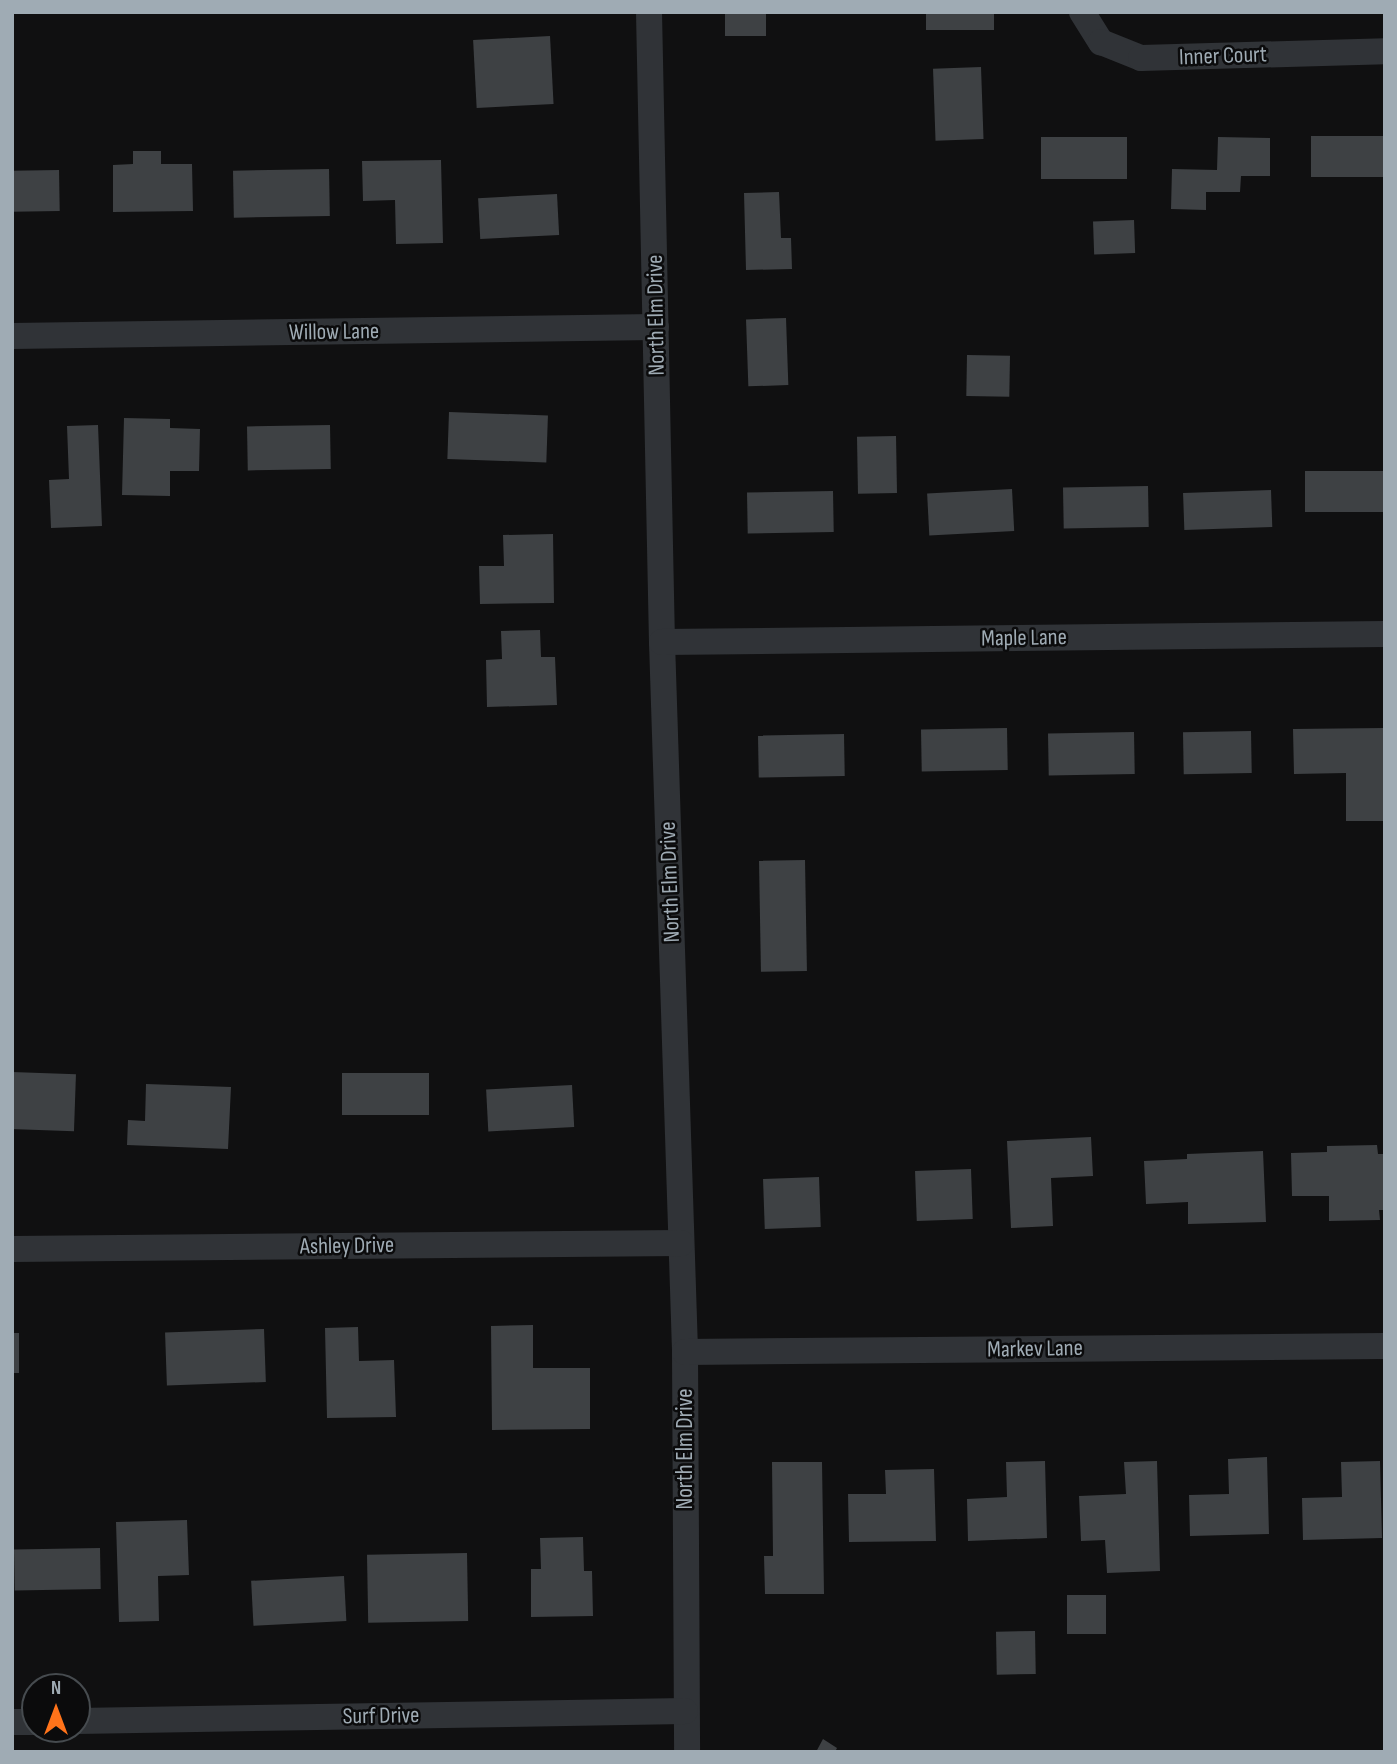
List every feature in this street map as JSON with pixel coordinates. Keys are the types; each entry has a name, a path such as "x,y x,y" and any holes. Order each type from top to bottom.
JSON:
{"street":[{"name":"North Elm Drive","path":"649,12 662,642 685,1352 687,1752"},
{"name":"Inner Court","path":"1082,12 1101,42 1141,58 1385,51"},
{"name":"Willow Lane","path":"12,336 656,327"},
{"name":"Maple Lane","path":"662,642 1385,634"},
{"name":"Ashley Drive","path":"12,1249 681,1243"},
{"name":"Markev Lane","path":"685,1352 1385,1346"},
{"name":"Surf Drive","path":"91,1721 685,1711"}],"building":[{"path":"725,12 766,12 766,36 725,36"},
{"path":"926,12 994,12 994,30 926,30"},
{"path":"550,36 554,104 477,108 473,40"},
{"path":"981,67 984,139 936,141 933,69"},
{"path":"1311,136 1385,136 1385,177 1311,177"},
{"path":"1041,137 1127,137 1127,179 1041,179"},
{"path":"1218,137 1270,138 1270,176 1241,176 1240,192 1206,192 1206,210 1171,209 1172,169 1217,170"},
{"path":"133,151 161,151 161,164 192,164 193,211 113,212 113,165 133,164"},
{"path":"441,160 443,243 396,244 395,200 363,201 362,161"},
{"path":"329,169 330,216 234,218 233,171"},
{"path":"59,170 60,211 13,212 12,171"},
{"path":"779,192 781,238 791,238 792,269 746,270 744,193"},
{"path":"557,194 559,235 480,239 478,198"},
{"path":"1134,220 1135,253 1094,254 1093,221"},
{"path":"786,318 788,385 748,386 746,319"},
{"path":"967,355 1010,356 1009,397 966,396"},
{"path":"449,412 548,415 546,462 447,459"},
{"path":"124,418 170,419 170,428 200,429 199,471 170,471 170,496 122,495"},
{"path":"98,425 102,526 51,528 49,480 69,479 67,426"},
{"path":"330,425 331,469 248,470 247,426"},
{"path":"896,436 897,493 858,494 857,437"},
{"path":"1305,471 1385,471 1385,512 1305,512"},
{"path":"1148,486 1149,527 1064,528 1063,487"},
{"path":"1012,489 1014,531 929,535 927,493"},
{"path":"1271,490 1272,527 1184,530 1183,493"},
{"path":"833,491 834,532 748,533 747,493"},
{"path":"553,534 554,603 480,604 479,566 504,566 503,535"},
{"path":"540,630 541,657 555,657 557,705 487,707 486,660 502,659 501,631"},
{"path":"1007,728 1008,770 922,771 921,730"},
{"path":"1384,728 1384,821 1346,821 1346,773 1294,774 1293,729"},
{"path":"1251,731 1252,773 1184,774 1183,732"},
{"path":"1134,732 1135,774 1049,775 1048,734"},
{"path":"844,734 845,776 759,777 758,736"},
{"path":"805,860 807,971 761,972 759,861"},
{"path":"12,1072 76,1074 74,1131 12,1129"},
{"path":"342,1073 429,1073 429,1115 342,1115"},
{"path":"146,1084 231,1087 228,1149 127,1145 128,1120 145,1121"},
{"path":"572,1085 574,1127 488,1131 486,1090"},
{"path":"1091,1137 1093,1176 1051,1178 1053,1226 1011,1228 1007,1141"},
{"path":"1377,1145 1378,1154 1385,1154 1385,1210 1379,1210 1380,1220 1329,1221 1329,1196 1292,1196 1291,1153 1327,1152 1327,1146"},
{"path":"1263,1151 1266,1222 1188,1224 1188,1202 1146,1204 1144,1161 1187,1159 1187,1154"},
{"path":"971,1169 973,1219 917,1221 915,1171"},
{"path":"819,1177 821,1227 765,1229 763,1179"},
{"path":"533,1325 533,1368 590,1368 590,1429 492,1430 491,1326"},
{"path":"358,1327 359,1361 394,1360 396,1417 327,1418 325,1328"},
{"path":"264,1329 266,1382 167,1385 165,1332"},
{"path":"12,1333 19,1333 19,1373 12,1373"},
{"path":"1267,1457 1269,1534 1190,1536 1189,1495 1229,1494 1228,1459"},
{"path":"1045,1461 1047,1538 968,1541 967,1499 1007,1497 1006,1462"},
{"path":"1157,1461 1160,1571 1107,1573 1105,1540 1081,1541 1079,1496 1126,1494 1124,1462"},
{"path":"1380,1461 1382,1538 1303,1540 1302,1498 1342,1497 1341,1462"},
{"path":"772,1462 822,1462 824,1594 765,1594 764,1556 773,1556"},
{"path":"934,1469 936,1541 849,1542 848,1494 886,1494 885,1470"},
{"path":"187,1520 189,1575 158,1576 159,1621 119,1622 116,1522"},
{"path":"583,1537 584,1571 592,1571 593,1616 531,1617 531,1569 541,1569 540,1538"},
{"path":"100,1548 101,1589 15,1590 14,1550"},
{"path":"467,1553 468,1621 368,1623 367,1555"},
{"path":"344,1576 346,1621 253,1626 251,1581"},
{"path":"1067,1595 1106,1595 1106,1634 1067,1634"},
{"path":"1035,1631 1036,1674 997,1675 996,1632"},
{"path":"823,1739 837,1748 835,1752 816,1752"}]}
